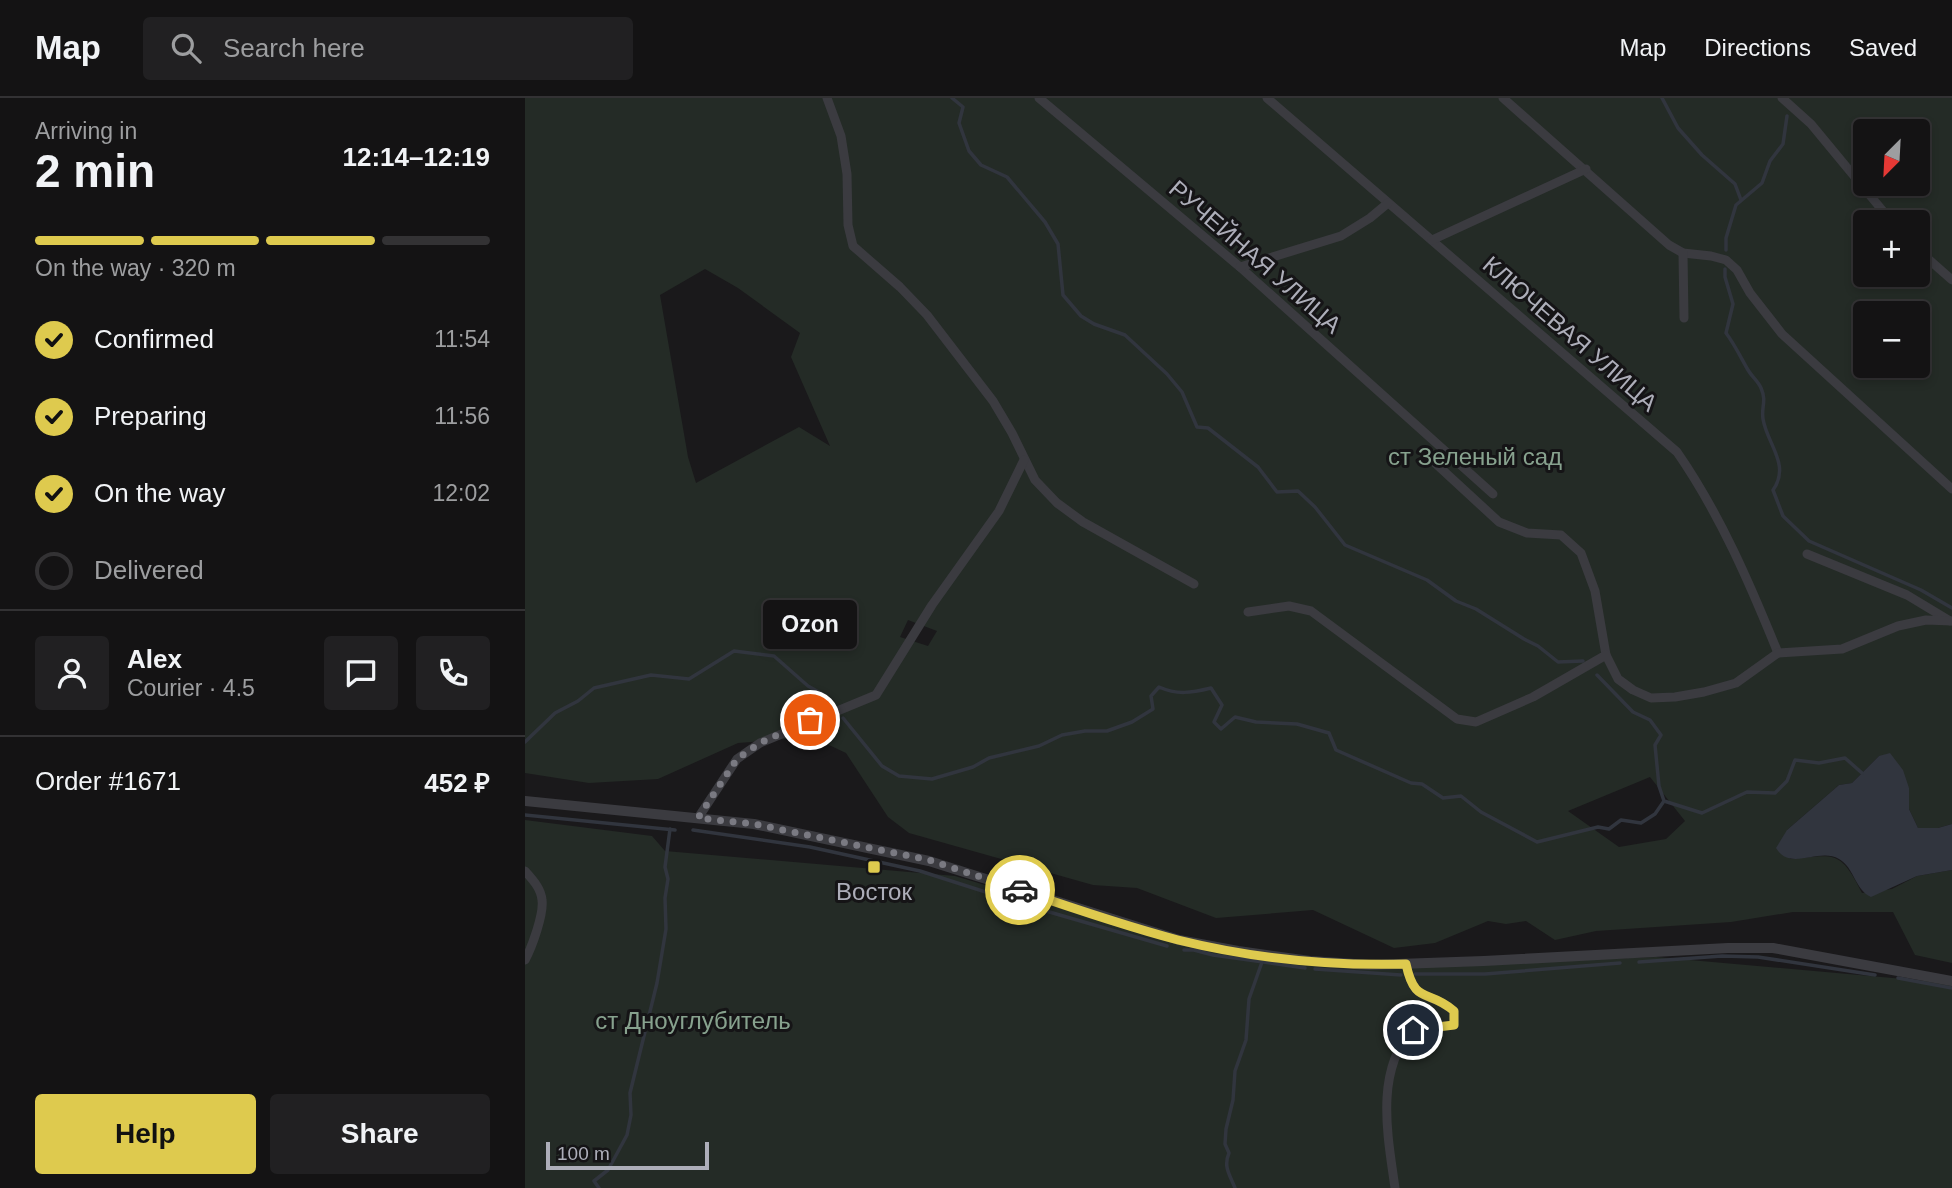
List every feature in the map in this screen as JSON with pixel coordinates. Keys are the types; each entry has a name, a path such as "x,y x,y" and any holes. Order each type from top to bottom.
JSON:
{"street":[{"path":"827,98 841,136 847,174 848,225 853,246 891,278 927,315 993,401 1035,480 1057,503 1083,522 1194,584"},
{"name":"РУЧЕЙНАЯ УЛИЦА","path":"1039,98 1240,267 1493,494"},
{"name":"КЛЮЧЕВАЯ УЛИЦА","path":"1267,98 1677,452 1692,474 1750,584 1778,653"},
{"path":"1503,98 1669,245 1683,253 1726,260 1737,270 1750,293 1782,334 1952,489"},
{"path":"1782,98 1811,124 1882,210"},
{"path":"1432,240 1585,169"},
{"path":"1240,267 1341,236 1388,203"},
{"path":"1683,253 1685,318"},
{"path":"1930,261 1952,280"},
{"path":"1422,451 1499,522 1527,533 1561,535 1581,553 1595,591 1606,655 1618,679 1651,698 1684,696 1736,683 1778,653 1842,649 1898,626 1926,620 1952,621"},
{"path":"698,818 737,759 760,743 876,695 932,605 999,511 1024,460"},
{"path":"1807,554 1907,595 1952,621"},
{"path":"1248,612 1289,606 1311,611 1457,719 1476,722 1533,698 1606,655"},
{"path":"525,801 754,824 929,860 1179,940 1310,961 1370,965 1406,964 1773,948 1952,981"},
{"path":"525,870 536,882 543,900 533,943 525,960"},
{"path":"1395,1188 1387,1138 1388,1084 1395,1058 1404,1040 1413,1030 1454,1025 1454,1011 1442,1001 1415,991 1410,983 1406,964"}],"green space":[{"name":"ст Зеленый сад","path":"525,98 1952,98 1952,824 1938,828 1918,828 1909,809 1909,788 1879,756 1852,783 1839,785 1787,830 1790,859 1817,856 1835,858 1848,869 1862,893 1892,889 1917,876 1952,870 1952,963 1915,955 1893,912 1793,912 1731,922 1596,931 1555,940 1526,921 1506,924 1488,921 1435,943 1394,948 1313,910 1216,918 1137,888 1093,885 909,833 888,817 846,753 812,737 738,743 658,779 589,783 525,773","holes":["705,269 738,288 800,333 791,357 830,446 799,427 696,483 688,457 660,295","908,620 937,631 928,646 900,637","1650,777 1685,821 1666,839 1619,847 1568,811"]},
{"name":"ст Дноуглубитель","path":"525,820 652,836 665,851 955,876 1177,943 1360,968 1656,957 1926,981 1952,986 1952,1188 525,1188"}],"shaded area":[{"path":"1890,753 1903,770 1909,788 1909,809 1918,828 1938,828 1952,824 1952,870 1917,876 1871,897 1861,889 1848,867 1839,859 1823,856 1797,859 1782,855 1776,848 1787,830 1839,785 1852,783 1879,756"}],"waterway":[{"path":"952,98 963,107 959,123 969,151 981,165 1007,177 1045,222 1058,244 1063,295 1081,316 1094,324 1125,335 1167,374 1182,392 1197,427 1208,428 1258,467 1277,492 1298,491 1315,507 1345,545 1427,580 1456,601 1476,609 1538,646 1558,662 1583,661"},
{"path":"1662,98 1678,128 1702,155 1735,184 1741,200"},
{"path":"1726,250 1726,238 1736,205 1762,183 1770,161 1783,144 1787,116"},
{"path":"1725,269 1733,304 1726,333 1763,393 1763,419 1780,472 1773,490 1783,516 1809,541 1921,590 1952,608"},
{"path":"525,742 555,713 578,701 594,688 651,675 689,679 734,651 774,656 830,702"},
{"path":"1597,675 1633,712 1650,720 1661,735 1655,745 1659,786 1664,801 1702,813 1747,792 1775,793 1787,781 1795,760 1819,763 1845,758 1862,773"},
{"path":"843,718 882,766 899,776 932,779 973,767 989,758 1039,746 1062,735 1107,731 1132,722 1153,709 1151,696 1159,687 1184,692 1211,688 1222,705 1214,722 1221,729 1235,717 1256,722 1297,724 1329,733 1336,750 1411,783 1422,784 1443,798 1461,796 1481,812 1537,842 1598,827 1609,829 1621,820 1641,823 1655,814 1664,801"},
{"path":"525,815 675,830"},
{"path":"599,1188 594,1181 608,1170 627,1135 631,1115 630,1093 657,983 666,929 665,898 668,879 665,867 670,829"},
{"path":"693,830 810,847 920,871 1167,946"},
{"path":"1184,950 1305,968"},
{"path":"1639,962 1722,956 1758,957 1875,975"},
{"path":"1235,1188 1227,1167 1229,1153 1225,1144 1226,1129 1233,1100 1235,1071 1246,1040 1249,999 1262,962"},
{"path":"1415,974 1485,974 1620,963"},
{"path":"1315,969 1401,975"},
{"path":"1898,978 1952,988"}],"way so far":[{"path":"810,720 760,743 737,759 698,818 754,824 929,860 1020,890"}],"place":[{"name":"Ozon","path":"810,720"},
{"name":"Восток","path":"874,867"}],"route":[{"path":"1020,890 1179,940 1310,961 1370,965 1406,964 1410,983 1415,991 1442,1001 1454,1011 1454,1025 1413,1030"}]}
